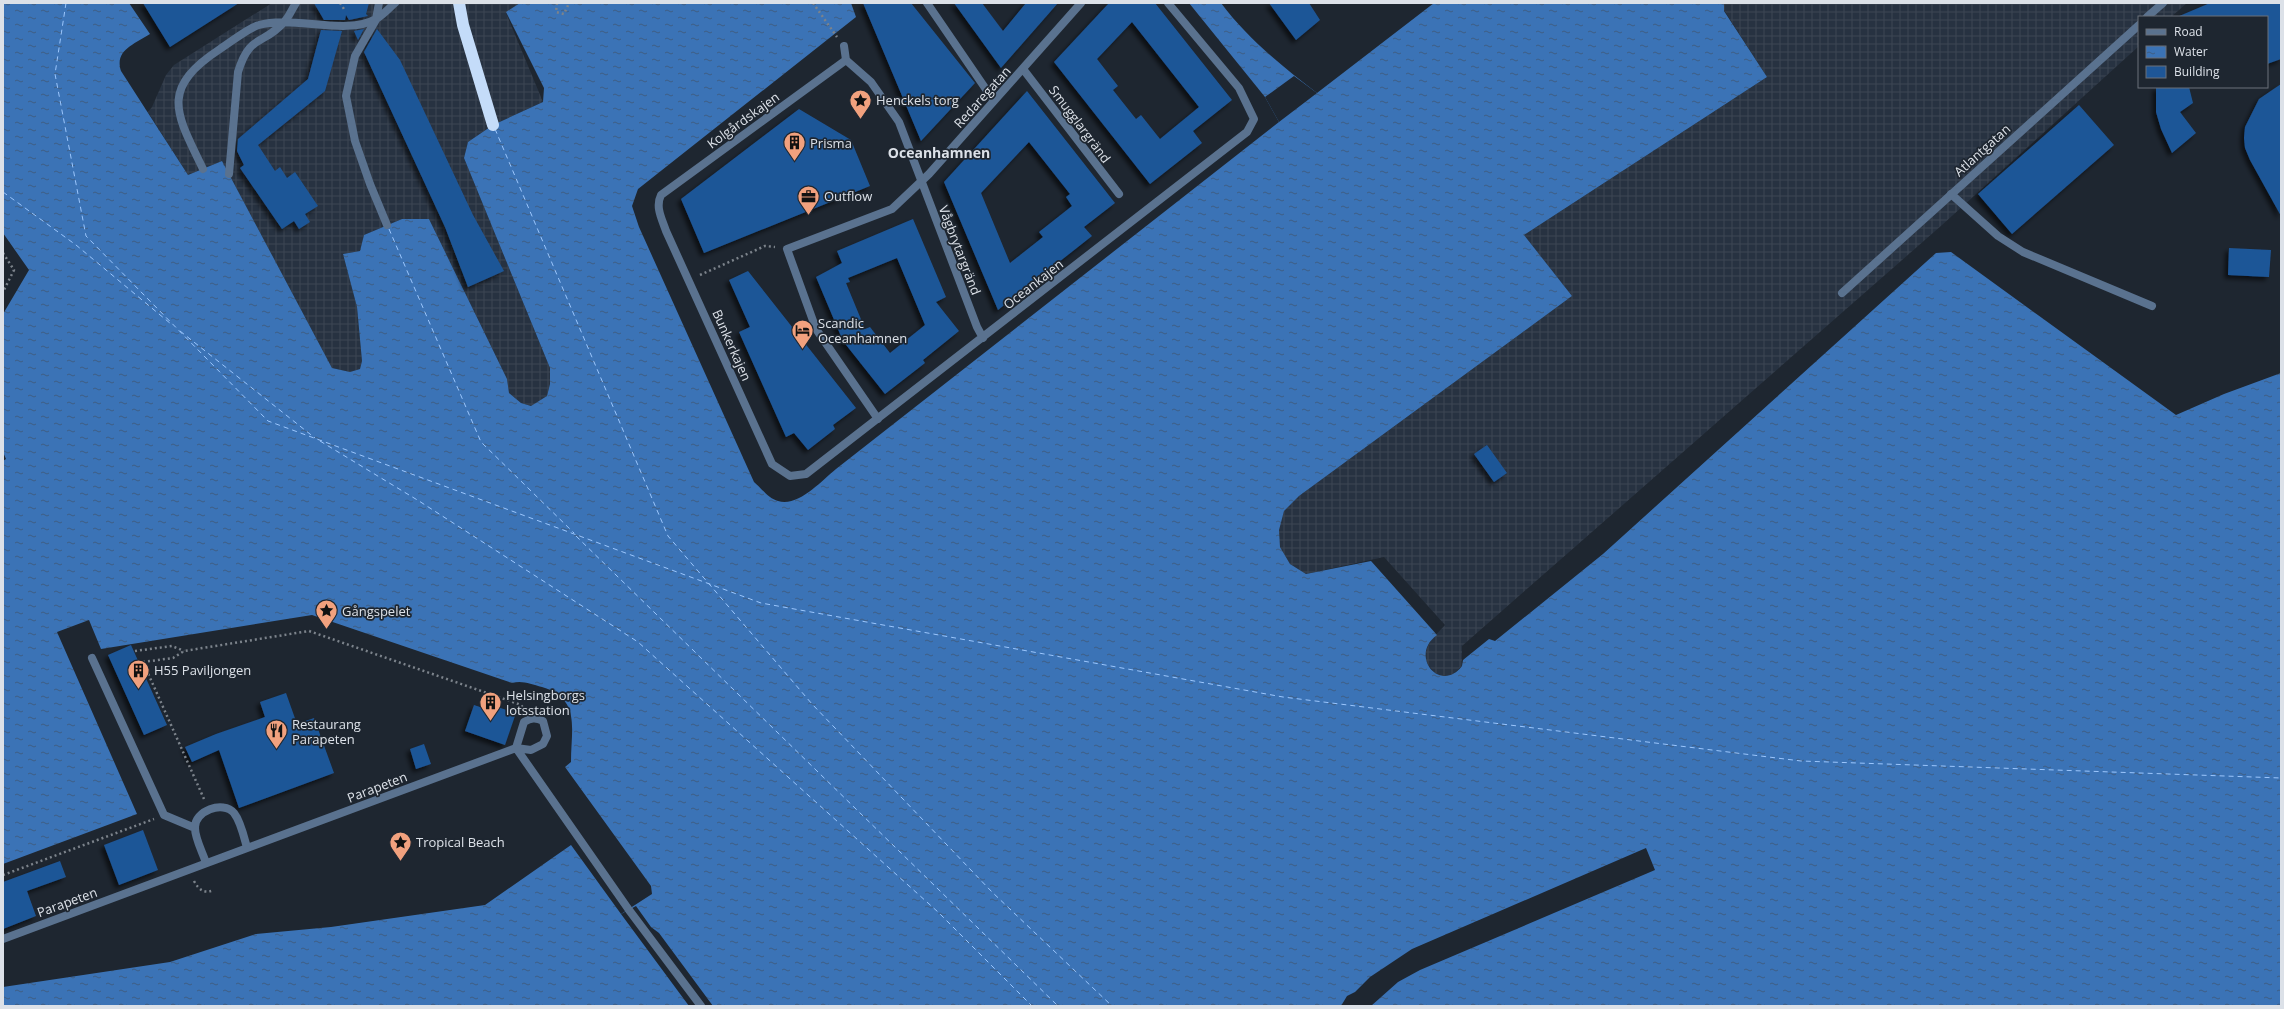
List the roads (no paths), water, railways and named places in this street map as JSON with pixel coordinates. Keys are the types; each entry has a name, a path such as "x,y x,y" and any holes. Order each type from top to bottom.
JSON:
{"highway":[{"path":"460,3 463,24 494,125"}],"street":[{"path":"229,174 238,72 242,59 252,44 284,22 296,3"},
{"path":"376,19 379,3"},
{"path":"387,226 355,141 346,96 355,56 376,19 393,3"},
{"path":"927,3 994,101"},
{"name":"Redaregatan","path":"878,419 816,329 787,249 892,209 921,182 1081,3"},
{"name":"Oceankajen","path":"790,476 806,474 984,338 1247,132 1254,119 1239,88 1168,3"},
{"path":"2148,16 2163,3"},
{"path":"203,169 180,121 178,109 180,92 186,77 203,60 258,25 284,22 347,26 376,19"},
{"name":"Atlantgatan","path":"1842,293 2138,25"},
{"path":"844,46 846,60 871,82 899,122 921,182"},
{"name":"Kolgårdskajen","path":"661,216 658,207 661,195 846,60"},
{"name":"Smugglargränd","path":"1022,69 1119,194"},
{"name":"Vågbrytargränd","path":"921,182 977,327 984,338"},
{"path":"1951,194 1998,236 2023,252 2152,306"},
{"name":"Bunkerkajen","path":"661,216 772,464 790,476"},
{"path":"92,658 164,815 195,828"},
{"name":"Parapeten","path":"3,938 516,748 531,750 543,744 547,736 546,726 543,721 537,718 530,718 524,722 520,728 516,748"},
{"path":"516,748 629,910 701,1006"},
{"path":"206,863 195,828 196,819 200,814 218,807 228,808 234,814 247,848"}],"water":[{"path":"3,3 129,3 150,34 127,48 123,53 120,58 121,71 188,175 222,161 332,368 350,372 360,369 362,361 357,307 343,254 360,251 364,235 402,219 429,219 507,379 509,393 521,403 531,406 547,396 550,384 550,368 464,158 468,142 493,125 543,102 544,88 506,12 520,3 851,3 856,17 638,189 632,206 639,227 754,482 771,498 786,502 802,497 817,486 836,469 1279,122 1265,97 1189,3 1221,3 1254,40 1278,62 1317,93 1434,3 1724,3 1724,11 1767,77 1524,235 1572,296 1299,496 1284,511 1279,530 1280,547 1290,564 1306,574 1371,561 1437,635 1429,644 1426,653 1427,661 1431,669 1437,674 1445,676 1454,674 1462,666 1463,660 1489,639 1495,641 1603,554 1936,253 1951,252 2176,415 2224,394 2281,373 2281,1006 3,1006 3,987 170,962 256,934 331,927 485,905 571,845 621,914 652,894 651,886 565,767 571,762 572,726 568,707 563,699 554,692 542,687 523,682 512,683 312,615 101,649 89,620 57,632 137,814 3,864 3,461 6,459 3,452 3,314 29,270 3,233"}],"place":[{"name":"Henckels torg","path":"860,120"},
{"name":"Prisma","path":"794,162"},
{"name":"Outflow","path":"808,216"},
{"name":"Scandic Oceanhamnen","path":"803,350"},
{"name":"Gångspelet","path":"327,630"},
{"name":"H55 Paviljongen","path":"138,690"},
{"name":"Helsingborgs lotsstation","path":"491,722"},
{"name":"Restaurang Parapeten","path":"276,750"},
{"name":"Tropical Beach","path":"401,862"}],"district":[{"name":"Oceanhamnen","path":"939,152"}]}
